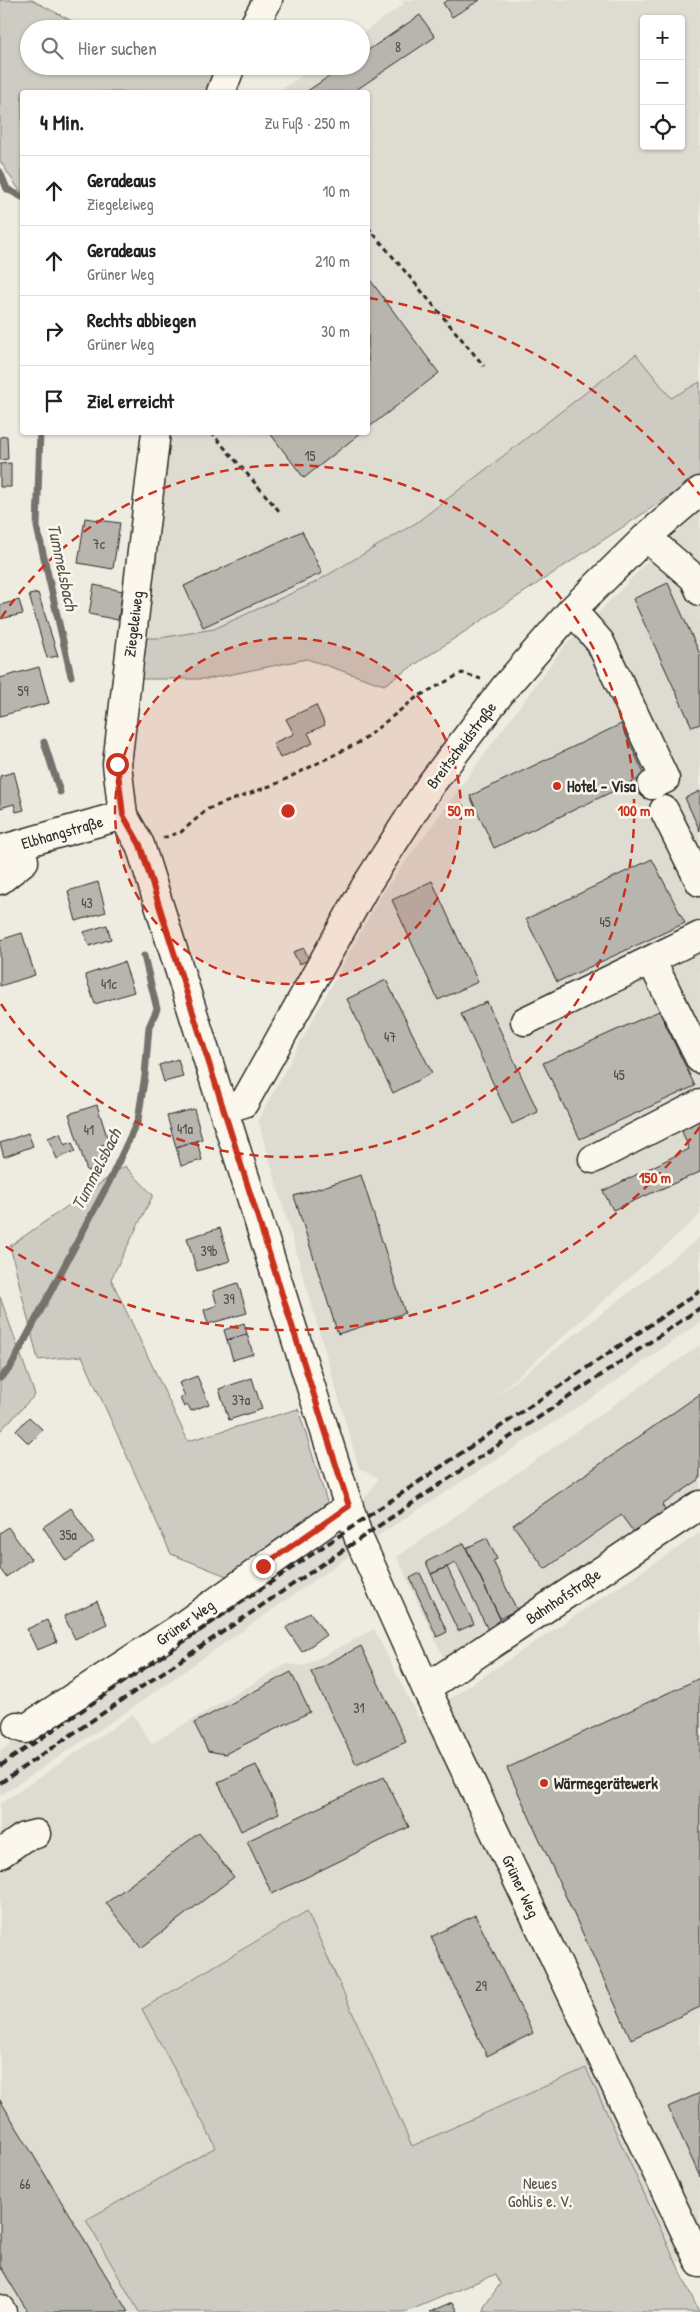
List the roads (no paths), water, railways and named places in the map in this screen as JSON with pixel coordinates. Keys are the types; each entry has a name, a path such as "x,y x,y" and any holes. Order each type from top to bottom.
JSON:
{"street":[{"path":"257,20 268,0"},
{"path":"221,90 227,75"},
{"name":"Ziegeleiweg","path":"123,815 117,764 156,435"},
{"name":"Breitscheidstraße","path":"224,1109 244,1103 370,879 430,784 505,688 572,610 646,537 700,491"},
{"path":"646,537 694,578 700,591"},
{"path":"572,610 600,642 665,779 652,785"},
{"path":"664,810 700,882"},
{"name":"Grüner Weg","path":"123,815 140,845 359,1539 426,1688 700,2264"},
{"name":"Elbhangstraße","path":"11,847 62,830 123,815"},
{"path":"0,880 24,860 11,847"},
{"path":"525,1021 700,936"},
{"path":"651,960 700,1059"},
{"path":"593,1159 700,1104"},
{"name":"Bahnhofstraße","path":"426,1688 700,1505"},
{"name":"Grüner Weg","path":"17,1726 25,1729 178,1628 349,1506"},
{"path":"0,1854 24,1837 36,1834"}],"waterway":[{"name":"Tummelsbach","path":"0,172 7,189 20,196"},
{"name":"Tummelsbach","path":"40,435 37,527 71,676"},
{"name":"Tummelsbach","path":"44,742 60,792"},
{"name":"Tummelsbach","path":"0,1378 10,1368 109,1182 138,1120 145,1075 149,1027 157,1009 144,956"}],"railway":[{"path":"0,1766 700,1291"},
{"path":"0,1783 700,1308"}],"place":[{"name":"Hotel - Visa","path":"557,786"},
{"name":"Wärmegerätewerk","path":"544,1783"}],"park label":[{"name":"Neues Gohlis e. V.","path":"540,2192"}]}
